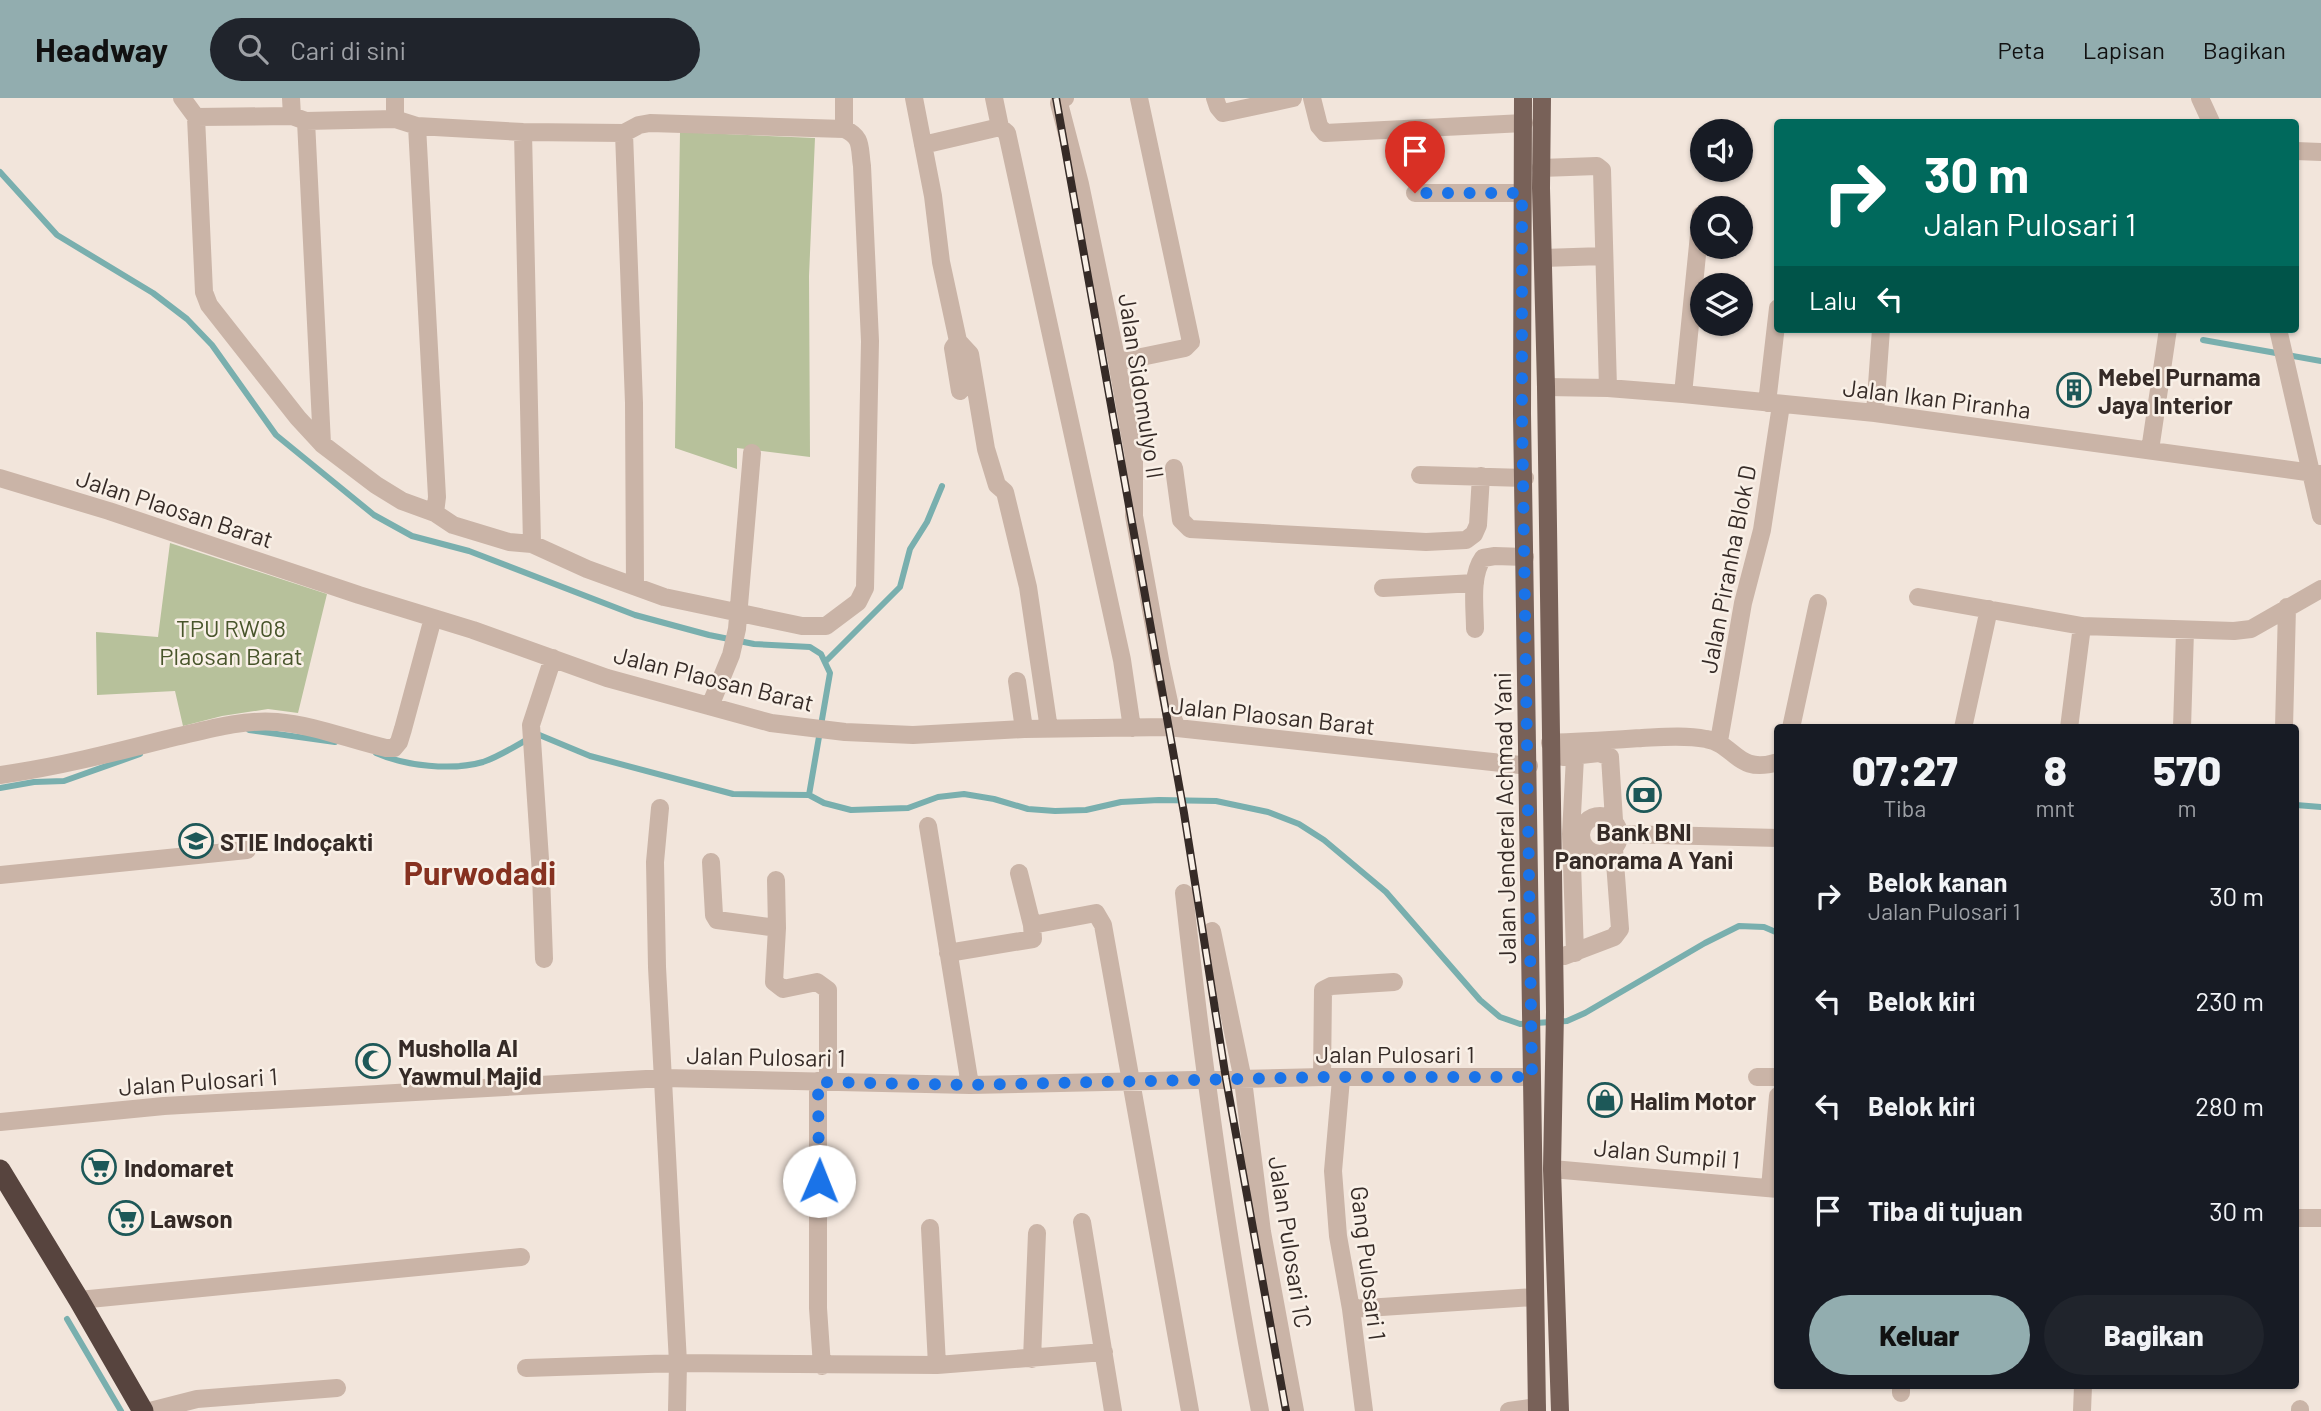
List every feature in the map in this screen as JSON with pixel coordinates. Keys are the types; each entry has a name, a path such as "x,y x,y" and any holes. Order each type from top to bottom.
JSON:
{"highway":[{"path":"0,1170 143,1411"}],"main road":[{"name":"Jalan Jenderal Achmad Yani","path":"1523,98 1525,557 1537,1409"},
{"name":"Jalan Jenderal Achmad Yani","path":"1542,98 1541,168 1549,258 1546,387 1555,1012 1552,1169 1560,1411"}],"street":[{"path":"182,98 196,117 205,297 209,305 322,444 376,485 402,501 435,513 453,525 509,542 532,544 587,569 664,597 802,626 826,626 858,602 865,588 870,341 862,179 858,139 853,133 844,130 650,124 639,125 624,133 523,132 417,126 395,119 296,112 196,117"},
{"path":"395,98 395,119"},
{"path":"844,98 844,130"},
{"path":"914,98 958,341 970,354 985,449 997,485 1005,492 1025,573 1049,729"},
{"path":"994,98 1000,127 1007,134 1040,281 1119,646 1132,728"},
{"name":"Jalan Sidomulyo II","path":"1065,98 1059,103 1080,184 1117,362 1133,458 1135,516 1161,665 1177,728"},
{"path":"1117,362 1185,348 1191,342 1139,98"},
{"path":"1215,98 1223,113 1293,98"},
{"path":"1312,98 1319,126 1325,133 1524,123"},
{"path":"296,112 322,444"},
{"path":"417,126 437,497 435,513"},
{"path":"923,145 1000,127"},
{"path":"523,132 532,544"},
{"path":"624,133 634,403 635,586"},
{"path":"2299,151 2321,152"},
{"path":"1541,168 1597,166 1602,170 1597,256 1608,388"},
{"path":"1415,193 1522,193"},
{"path":"1549,258 1597,256"},
{"path":"1683,394 1697,259"},
{"name":"Jalan Piranha Blok D","path":"1719,741 1743,603 1762,530 1774,404 1777,333"},
{"path":"1875,413 1881,333"},
{"path":"2150,450 2167,333"},
{"path":"2280,336 2288,380 2316,473 2321,516"},
{"path":"958,341 953,348 960,391"},
{"name":"Jalan Ikan Piranha","path":"1546,387 1608,388 1875,413 2316,473"},
{"path":"710,706 736,634 752,453"},
{"path":"1174,468 1181,520 1190,529 1426,542 1466,540 1474,534 1478,524 1481,476"},
{"path":"1420,475 1525,478"},
{"name":"Jalan Plaosan Barat","path":"0,478 109,511 607,678 795,727 913,735 1024,729 1177,728 1529,766"},
{"path":"1475,629 1475,583 1478,565 1483,558 1525,557"},
{"path":"1382,588 1475,583"},
{"path":"1918,597 2082,626 2243,631 2321,589"},
{"path":"1792,724 1818,603"},
{"path":"2284,724 2287,607"},
{"path":"1964,724 1989,610"},
{"path":"0,775 43,769 248,722 278,722 394,748 403,729 433,618"},
{"path":"2070,724 2082,626"},
{"path":"2182,724 2185,631"},
{"path":"544,959 530,725 552,658"},
{"path":"1017,681 1024,729"},
{"path":"1550,751 1677,736 1719,741 1737,759 1747,764 1774,763"},
{"path":"1550,751 1575,757 1599,753 1610,757 1620,929 1614,937 1554,959"},
{"path":"1575,757 1575,953"},
{"path":"660,808 655,862 657,967 678,1363 677,1411"},
{"path":"1575,834 1586,820 1600,814 1616,834 1774,838"},
{"path":"928,826 970,1085"},
{"path":"1552,833 1575,834"},
{"path":"1575,834 1586,849 1600,855 1616,834"},
{"path":"0,874 247,850"},
{"path":"711,862 714,915 718,920 777,929"},
{"path":"948,953 1033,939 1019,873"},
{"path":"776,880 777,929 773,978 776,985 783,989 817,982 828,990 823,1082 818,1308 822,1366"},
{"path":"1184,893 1205,1079 1245,1334 1260,1411"},
{"path":"1032,925 1096,914 1103,925 1190,1411"},
{"name":"Jalan Pulosari 1C","path":"1212,931 1243,1080 1262,1232 1295,1411"},
{"path":"1322,1077 1323,990 1331,986 1395,982"},
{"name":"Jalan Pulosari 1","path":"0,1122 164,1106 664,1078 970,1085 1322,1077 1532,1077"},
{"path":"1757,1077 1774,1077"},
{"name":"Gang Pulosari 1","path":"1341,1079 1334,1171 1338,1236 1364,1411"},
{"name":"Jalan Sumpil 1","path":"1552,1169 1774,1188"},
{"path":"2299,1218 2321,1219"},
{"path":"1082,1222 1113,1411"},
{"path":"930,1228 937,1365"},
{"path":"1032,1359 1037,1233"},
{"path":"79,1300 521,1257"},
{"path":"1350,1309 1534,1297"},
{"path":"526,1368 678,1363 937,1365 1104,1352"},
{"path":"150,1411 197,1399 337,1388"},
{"path":"2082,1411 2083,1389"},
{"path":"1509,1411 1537,1409"}],"green space":[{"path":"680,132 815,138 809,276 810,457 737,448 737,469 675,448"},
{"name":"TPU RW08 Plaosan Barat","path":"170,543 327,594 298,713 268,709 222,716 183,726 175,691 97,695 96,632 158,637"}],"waterway":[{"path":"0,172 57,235 153,293 187,319 212,345 276,435 374,515 412,536 469,551 635,615 754,644 810,647 821,654 830,673 809,795"},
{"path":"2203,340 2321,361"},
{"path":"826,661 900,587 910,549 927,522 942,486"},
{"path":"249,730 335,742"},
{"path":"376,753 429,766 471,765 497,756 537,734 590,756 733,794 809,795 824,803 851,810 908,808 938,797 964,794 1028,809 1055,811 1086,810 1121,802 1159,800 1216,801 1268,812 1299,824 1324,840 1386,892 1480,1000 1500,1017 1520,1024 1567,1021 1585,1013 1739,926 1764,927 1774,931"},
{"path":"0,788 34,782 64,781 140,754"},
{"path":"2299,805 2321,807"},
{"path":"67,1319 121,1411"}],"railway":[{"path":"1056,98 1184,813 1226,1079 1286,1411"}],"place":[{"name":"Mebel Purnama Jaya Interior","path":"2074,390"},
{"name":"Bank BNI Panorama A Yani","path":"1644,795"},
{"name":"STIE Indoçakti","path":"196,841"},
{"name":"Musholla Al Yawmul Majid","path":"373,1061"},
{"name":"Halim Motor","path":"1605,1100"},
{"name":"Indomaret","path":"99,1167"},
{"name":"Lawson","path":"126,1218"}],"district":[{"name":"Purwodadi","path":"480,872"}],"route":[{"path":"819,1181 818,1082 970,1085 1322,1077 1532,1077 1522,414 1522,193 1415,193"}]}
